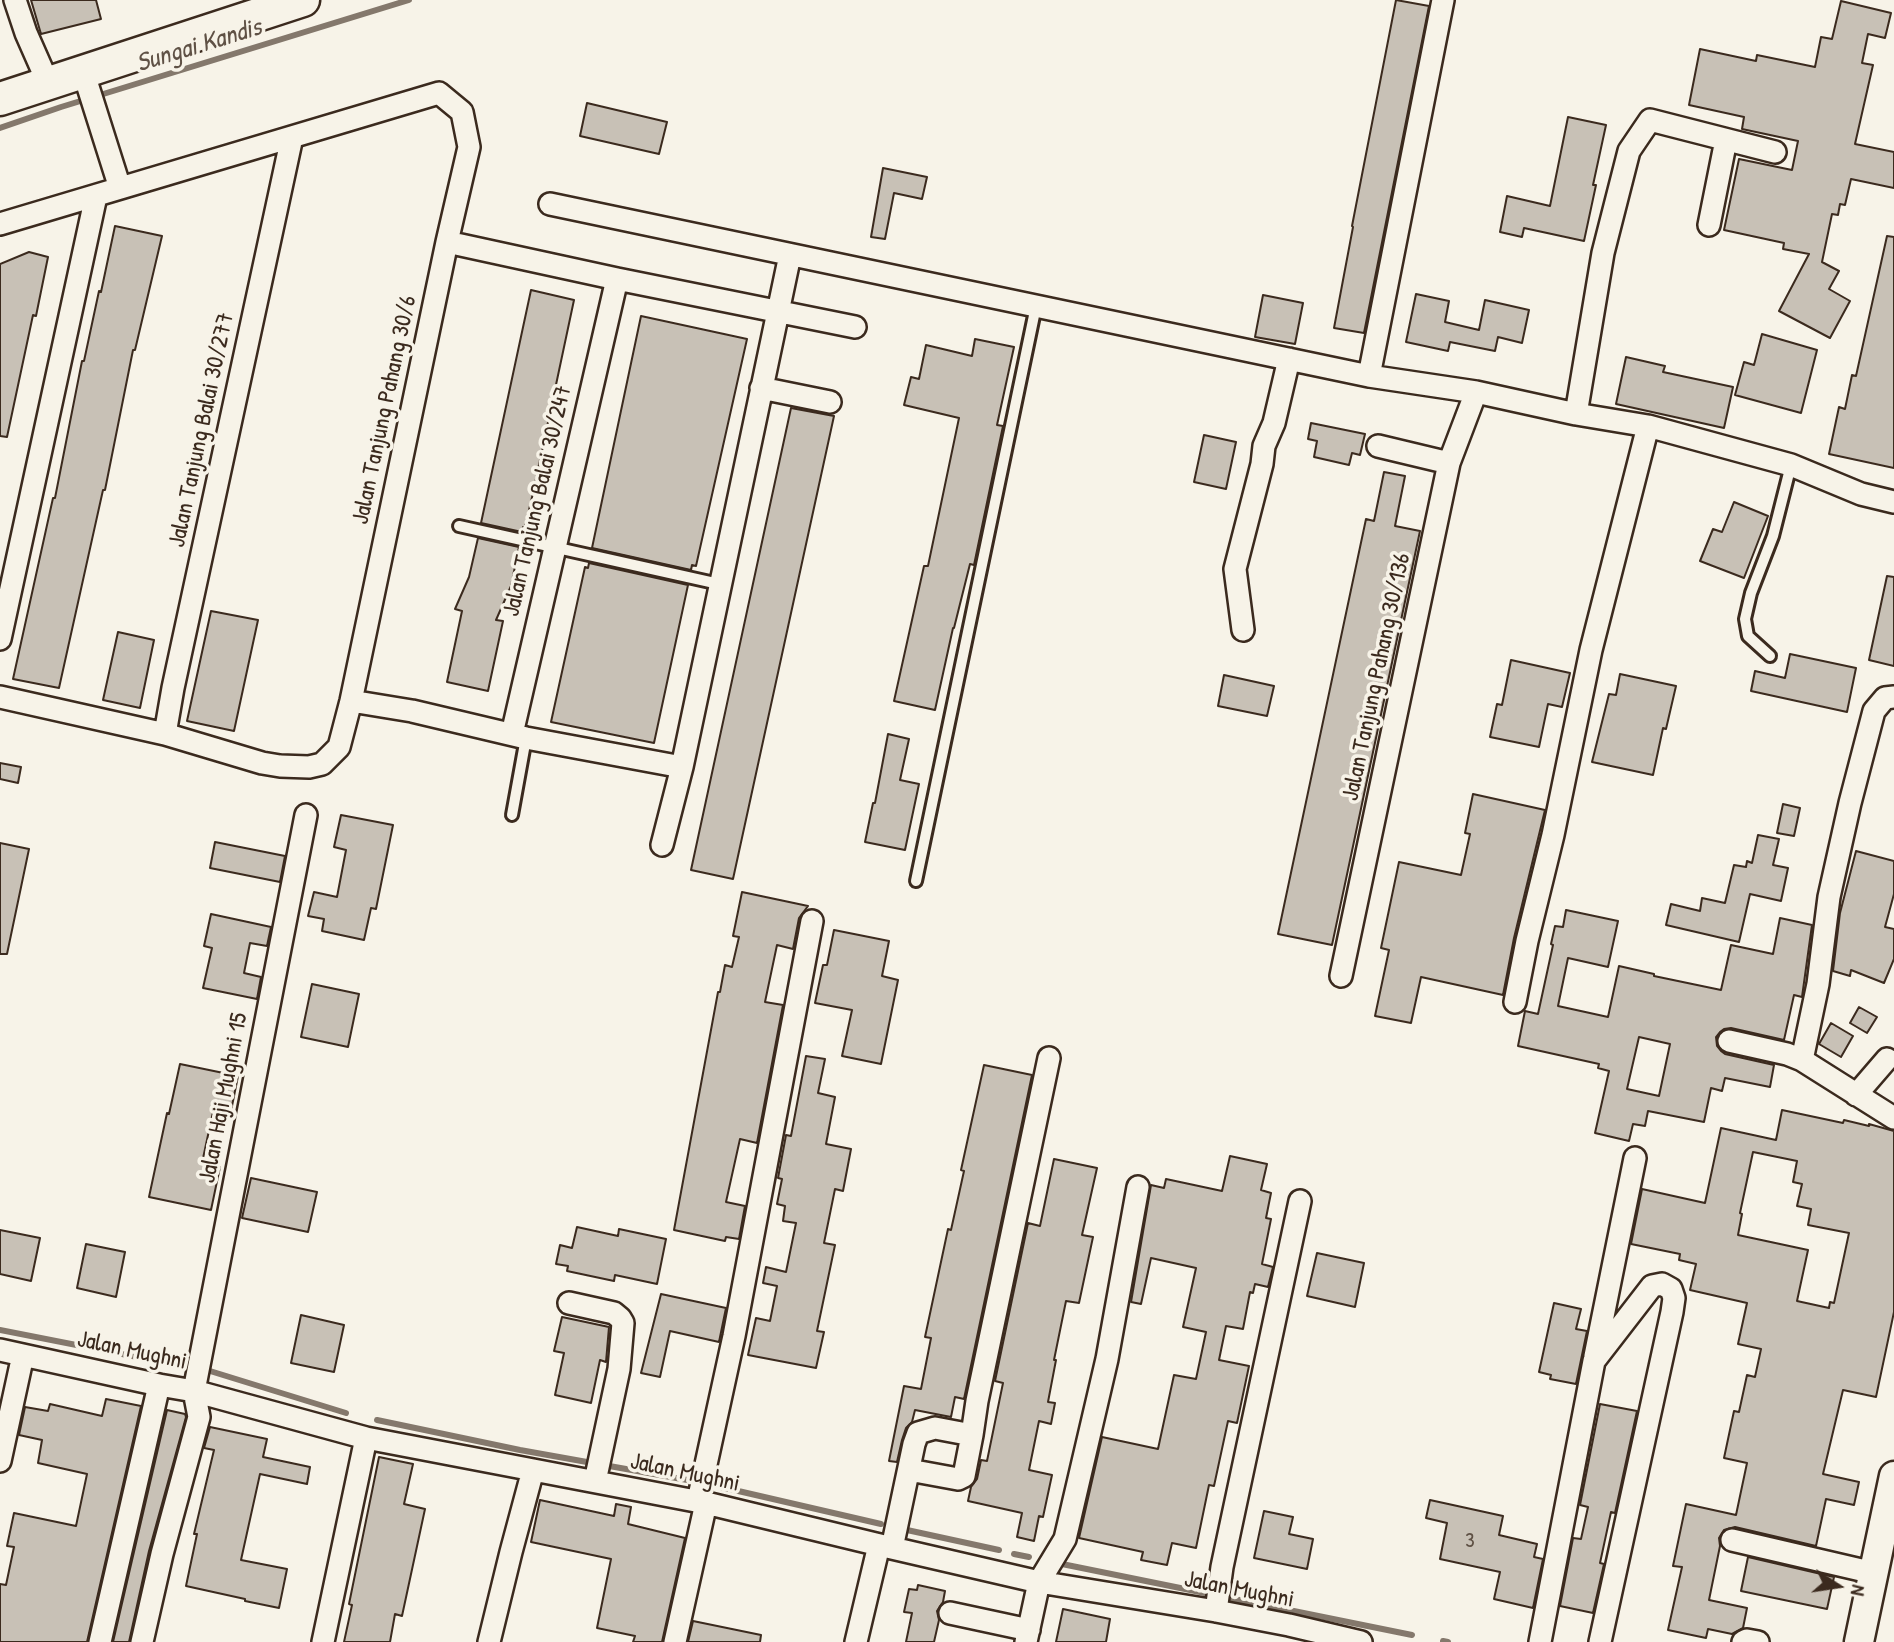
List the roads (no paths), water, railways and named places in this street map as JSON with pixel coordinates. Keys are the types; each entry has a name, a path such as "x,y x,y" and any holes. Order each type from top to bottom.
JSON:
{"main road":[{"path":"0,99 48,83 89,89 303,0"}],"street":[{"path":"15,0 48,83"},
{"path":"1369,376 1443,0"},
{"path":"89,89 120,188"},
{"name":"Jalan Tanjung Pahang 30/6","path":"166,734 280,766 309,767 322,764 339,747 469,147 462,112 439,93 292,137"},
{"path":"1576,414 1603,253 1629,151 1650,120 1775,152"},
{"path":"0,224 292,137"},
{"name":"Jalan Tanjung Balai 30/277","path":"166,734 176,674 292,137"},
{"path":"1709,225 1726,140"},
{"path":"0,639 96,196"},
{"path":"550,204 1369,376 1476,393 1648,426 1791,465 1861,494 1894,502"},
{"path":"447,242 855,327"},
{"path":"662,845 682,767 790,254"},
{"name":"Jalan Tanjung Balai 30/247","path":"519,736 554,547 617,279"},
{"path":"1243,630 1235,569 1262,464 1264,446 1274,423 1289,359"},
{"path":"761,388 830,402"},
{"name":"Jalan Tanjung Pahang 30/136","path":"1341,976 1449,463 1476,393"},
{"path":"1515,1002 1591,650 1648,426"},
{"path":"1378,446 1449,463"},
{"path":"0,696 166,734"},
{"path":"1802,1060 1818,984 1829,897 1863,749 1874,711 1885,698 1894,697"},
{"path":"351,701 412,711 519,736 682,767"},
{"name":"Jalan Haji Mughni 15","path":"142,1642 162,1554 199,1418 194,1391 306,815"},
{"path":"675,1642 812,921"},
{"path":"1729,1041 1802,1060 1894,1118"},
{"path":"909,1470 958,1479 964,1476 977,1401 1049,1058"},
{"path":"1856,1095 1887,1059"},
{"path":"1540,1642 1635,1158"},
{"path":"950,1613 1027,1636 1039,1582 1065,1539 1107,1359 1138,1187"},
{"path":"1216,1611 1222,1567 1300,1201"},
{"path":"1594,1362 1652,1286 1662,1283 1671,1289 1674,1298 1672,1312 1600,1642"},
{"path":"569,1303 614,1313 623,1323 619,1369 595,1476"},
{"name":"Jalan Mughni","path":"0,1350 194,1391 366,1438 533,1470 595,1476 1039,1582 1216,1611 1287,1634 1361,1642"},
{"path":"0,1461 23,1355"},
{"path":"100,1642 159,1385"},
{"path":"856,1642 918,1433 935,1427 972,1435"},
{"path":"323,1642 366,1438"},
{"path":"489,1642 533,1470"},
{"path":"1859,1642 1894,1475"},
{"path":"1732,1540 1874,1573"},
{"path":"1743,1642 1758,1642"}],"lane":[{"path":"916,881 1036,306"},
{"path":"1770,656 1748,636 1745,619 1751,593 1773,536 1791,465"},
{"path":"459,526 719,584"},
{"path":"512,815 519,736"}],"waterway":[{"name":"Sungai Kandis","path":"0,128 409,0"},
{"path":"0,1330 188,1367"},
{"path":"210,1371 346,1413"},
{"path":"377,1420 520,1450 693,1481"},
{"path":"721,1487 881,1524"},
{"path":"907,1530 999,1550"},
{"path":"1014,1554 1029,1557"},
{"path":"1062,1564 1412,1635"},
{"path":"1443,1641 1448,1642"}]}
